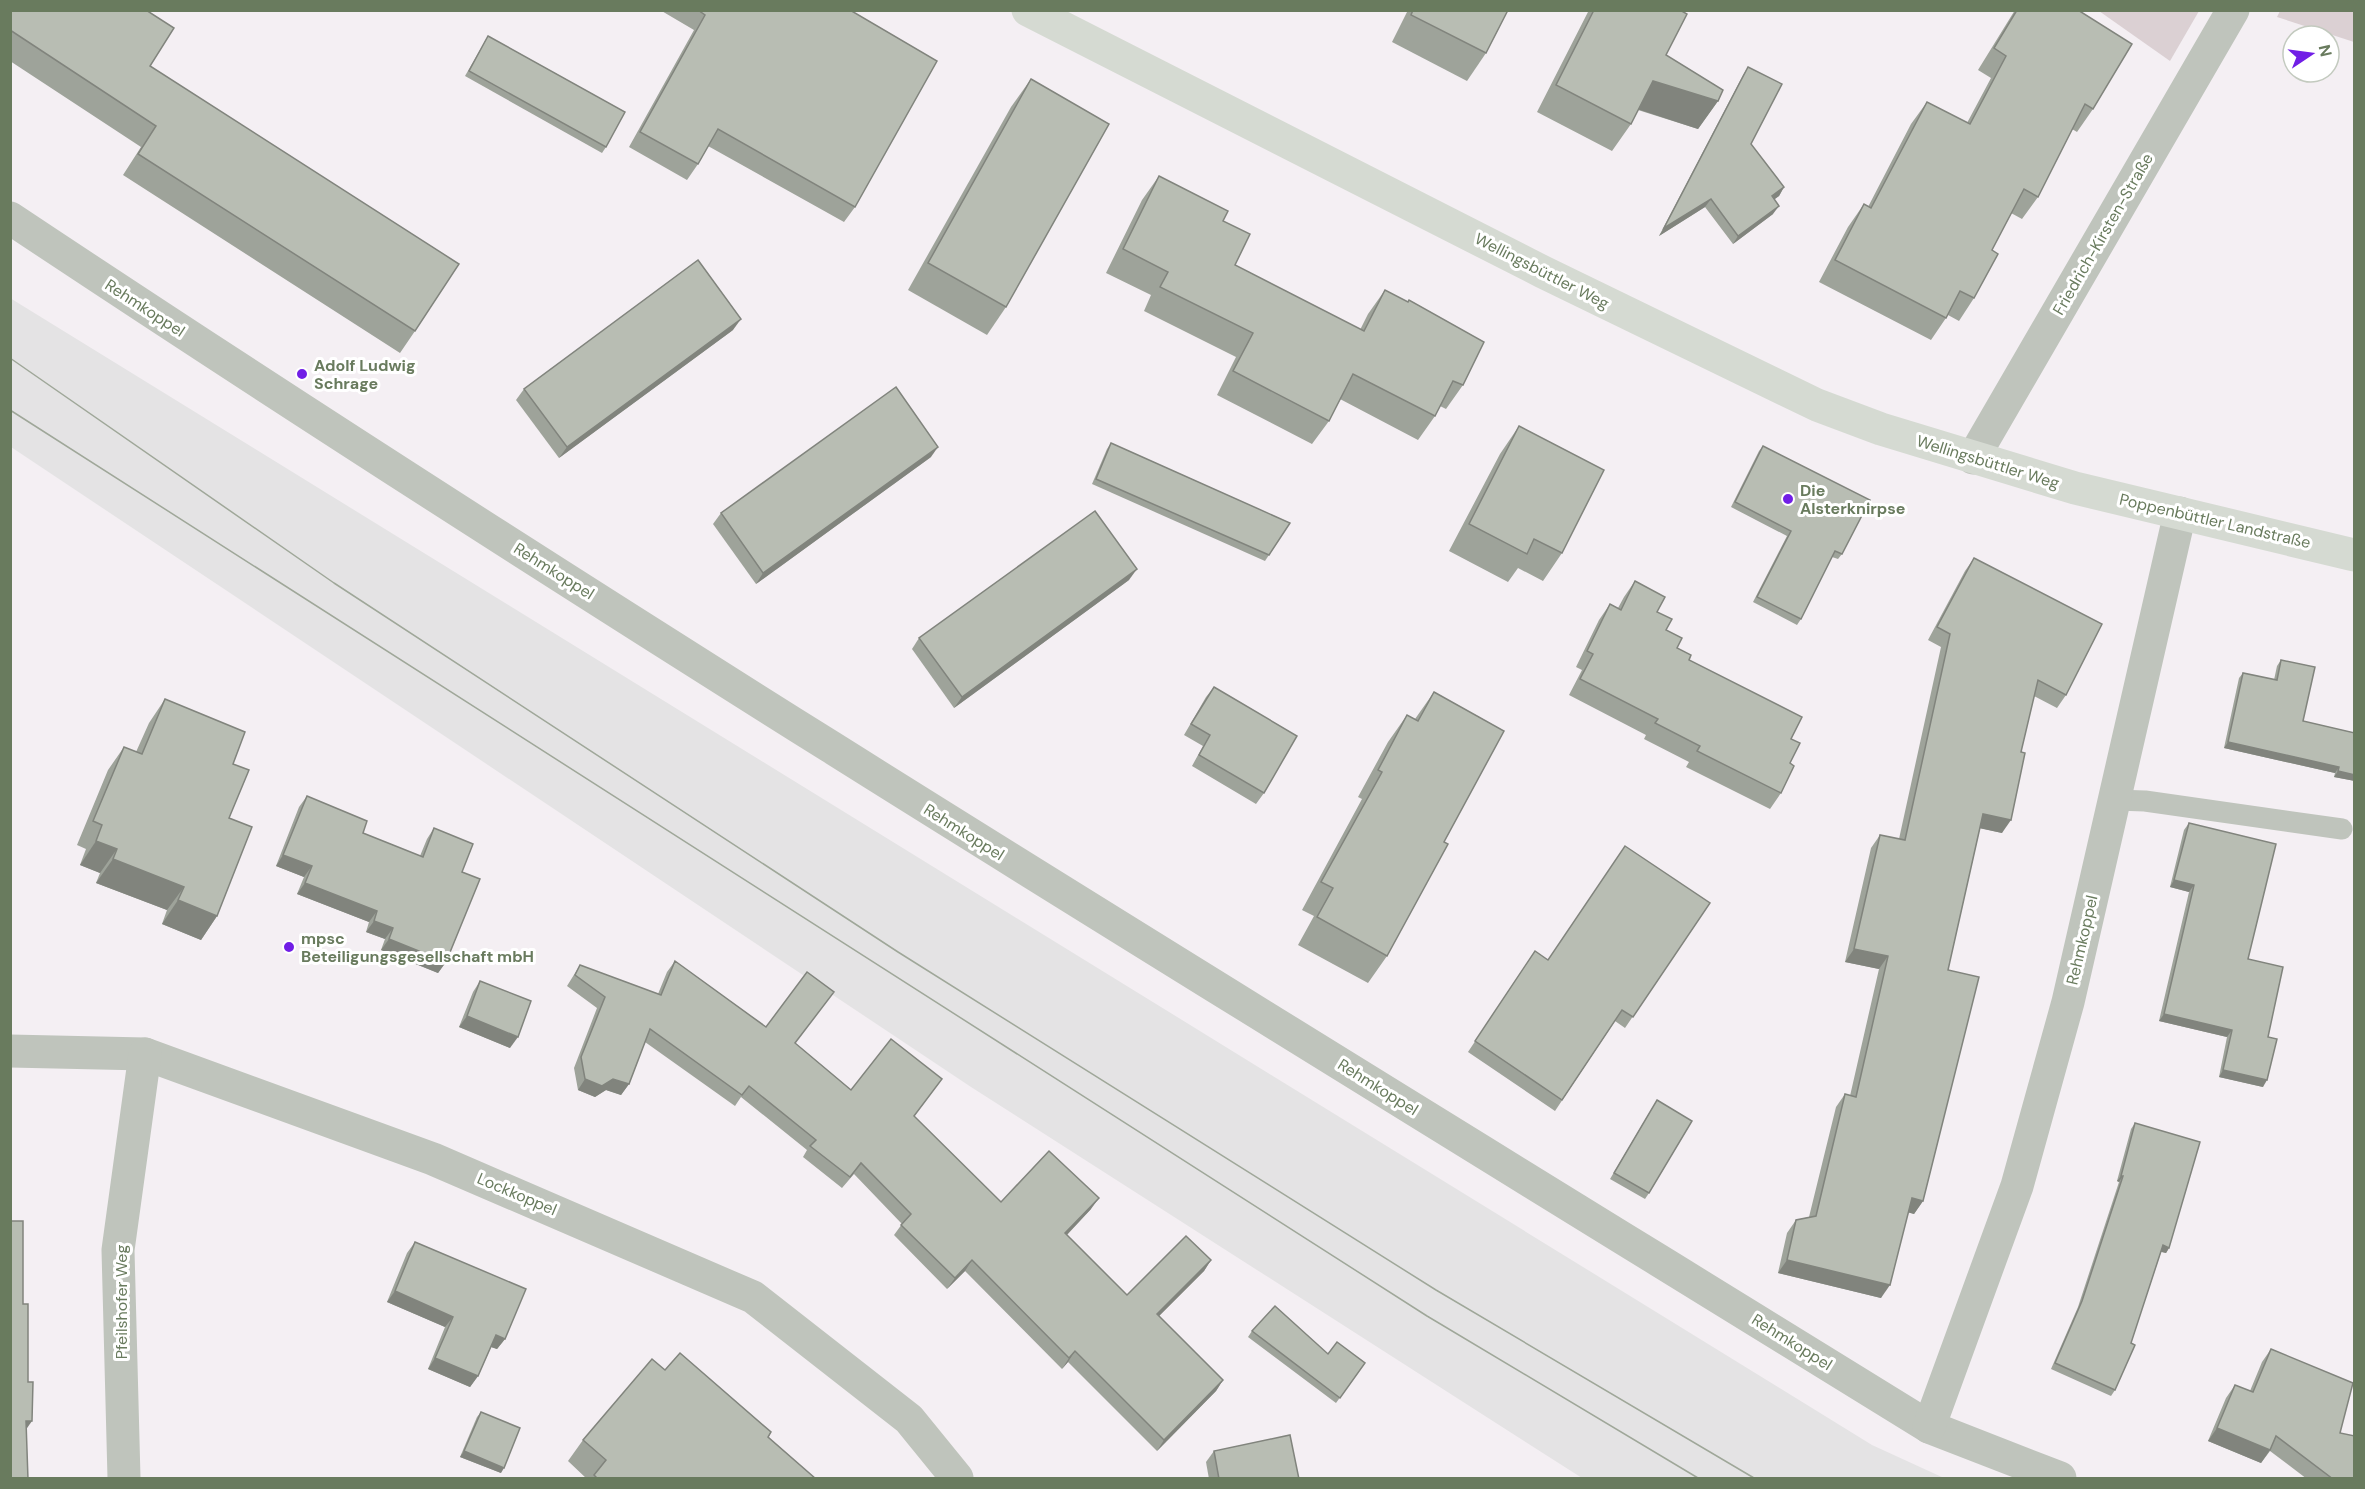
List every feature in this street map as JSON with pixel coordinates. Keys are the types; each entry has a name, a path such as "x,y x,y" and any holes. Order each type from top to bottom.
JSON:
{"main road":[{"name":"Wellingsbüttler Weg","path":"1028,10 1739,369 1817,405 1881,429 2074,488"},
{"name":"Poppenbüttler Landstraße","path":"2074,488 2355,555"}],"street":[{"name":"Friedrich-Kirsten-Straße","path":"1974,458 2233,10"},
{"name":"Rehmkoppel","path":"10,218 285,400 978,841 1929,1427 2060,1479"},
{"name":"Rehmkoppel","path":"1929,1427 2017,1186 2068,1002 2180,513"},
{"name":"Lockkoppel","path":"10,1051 145,1054 433,1159 753,1297 909,1419 957,1479"},
{"name":"Pfeilshofer Weg","path":"124,1479 118,1251 145,1054"}],"lane":[{"path":"2115,800 2145,801 2342,829"}],"shaded area":[{"path":"2099,11 2199,11 2170,61"},
{"path":"2280,11 2354,11 2354,42 2341,38 2341,24 2299,24 2277,17"},
{"path":"10,298 1872,1445 1944,1478 1582,1478 971,1087 11,447"}],"building":[{"path":"10,10 146,10 174,28 150,66 459,264 415,331 138,154 156,126 10,30"},
{"path":"698,10 850,10 937,61 855,207 718,129 698,164 640,132 705,15"},
{"path":"1413,10 1508,10 1486,53 1411,15"},
{"path":"1594,10 1680,10 1687,14 1666,55 1723,90 1718,101 1653,81 1631,124 1556,85"},
{"path":"2017,10 2078,10 2132,44 2093,109 2085,104 2038,197 2024,189 1992,250 1998,254 1974,298 1960,291 1946,318 1835,260 1864,204 1871,208 1927,102 1970,124 2006,56 1994,48"},
{"path":"488,36 625,112 606,147 469,71"},
{"path":"1748,67 1782,84 1751,144 1784,187 1772,196 1779,206 1738,236 1711,199 1664,228"},
{"path":"1031,79 1109,124 1006,307 928,263"},
{"path":"1159,176 1228,211 1223,221 1250,234 1235,265 1364,331 1385,290 1408,302 1409,300 1484,342 1463,385 1453,381 1435,416 1353,374 1329,421 1233,371 1253,333 1160,287 1168,272 1123,249"},
{"path":"698,260 741,319 567,447 524,389"},
{"path":"896,387 938,447 763,573 721,513"},
{"path":"1519,426 1604,470 1562,553 1534,539 1527,554 1469,524"},
{"path":"1111,443 1290,523 1269,555 1096,479"},
{"path":"1763,446 1870,500 1842,554 1835,551 1801,619 1757,597 1791,531 1735,502"},
{"path":"1095,511 1137,569 962,697 919,638"},
{"path":"1974,558 2102,624 2066,695 2038,680 2021,752 2025,753 2011,820 1983,814 1948,970 1979,977 1923,1201 1912,1198 1890,1285 1787,1260 1796,1220 1816,1216 1845,1094 1856,1097 1888,956 1854,949 1880,835 1905,840 1950,634 1937,627"},
{"path":"1635,581 1665,597 1657,612 1672,619 1666,630 1682,638 1677,648 1691,655 1689,660 1802,717 1791,739 1800,743 1790,763 1794,766 1781,793 1697,751 1700,746 1655,723 1658,719 1580,679 1593,654 1587,651 1610,604 1621,610"},
{"path":"2281,660 2315,667 2303,721 2355,733 2355,775 2338,771 2339,767 2228,742 2243,673 2277,680"},
{"path":"1214,687 1297,736 1264,793 1199,755 1210,735 1191,724"},
{"path":"1434,692 1504,731 1444,842 1448,844 1387,956 1317,917 1333,888 1321,882 1382,772 1378,770 1407,715 1418,721"},
{"path":"165,699 245,732 233,764 249,770 229,818 252,827 217,916 178,900 184,887 113,859 117,849 96,841 102,825 93,821 124,747 142,754"},
{"path":"307,796 367,821 363,833 423,857 434,828 473,844 462,872 480,879 446,962 389,939 393,928 374,921 377,911 305,883 312,866 283,855"},
{"path":"2189,823 2276,844 2248,959 2283,967 2268,1037 2277,1039 2267,1080 2223,1070 2232,1030 2164,1014 2194,885 2174,880"},
{"path":"1625,846 1710,903 1633,1017 1622,1010 1562,1100 1475,1041 1535,951 1548,960"},
{"path":"675,961 766,1027 807,972 834,992 795,1043 851,1090 891,1039 942,1079 914,1116 1001,1202 1049,1151 1099,1198 1065,1233 1127,1295 1186,1236 1211,1260 1157,1314 1223,1380 1164,1440 1075,1351 1069,1358 972,1260 955,1278 901,1225 911,1214 861,1163 850,1177 810,1146 816,1140 749,1086 742,1095 650,1029 629,1084 613,1079 602,1086 585,1079 581,1057 605,997 575,975 580,965 661,995"},
{"path":"480,981 531,1001 518,1037 467,1016"},
{"path":"1657,1100 1692,1121 1649,1193 1614,1173"},
{"path":"2135,1123 2200,1142 2169,1248 2163,1245 2131,1343 2135,1345 2115,1390 2055,1363 2082,1301 2123,1176 2121,1176"},
{"path":"10,1221 23,1221 23,1304 28,1304 28,1382 33,1382 32,1421 26,1421 28,1479 10,1479"},
{"path":"415,1242 526,1289 505,1339 496,1335 478,1376 435,1358 453,1317 395,1291"},
{"path":"1275,1306 1328,1354 1337,1342 1365,1363 1340,1398 1252,1331"},
{"path":"2271,1349 2353,1383 2340,1433 2355,1436 2355,1479 2333,1479 2276,1436 2270,1450 2217,1428 2235,1385 2253,1392"},
{"path":"680,1353 771,1432 768,1437 816,1479 598,1479 594,1475 606,1460 583,1440 652,1359 665,1370"},
{"path":"481,1412 520,1428 504,1468 464,1451"},
{"path":"1290,1435 1299,1479 1219,1479 1214,1451"}],"tram line":[{"path":"10,358 334,583 898,952 1436,1290 1754,1478"},
{"path":"10,410 1427,1316 1698,1478"}],"place":[{"name":"Adolf Ludwig Schrage","path":"302,374"},
{"name":"Die Alsterknirpse","path":"1788,499"},
{"name":"mpsc Beteiligungsgesellschaft mbH","path":"289,947"}]}
